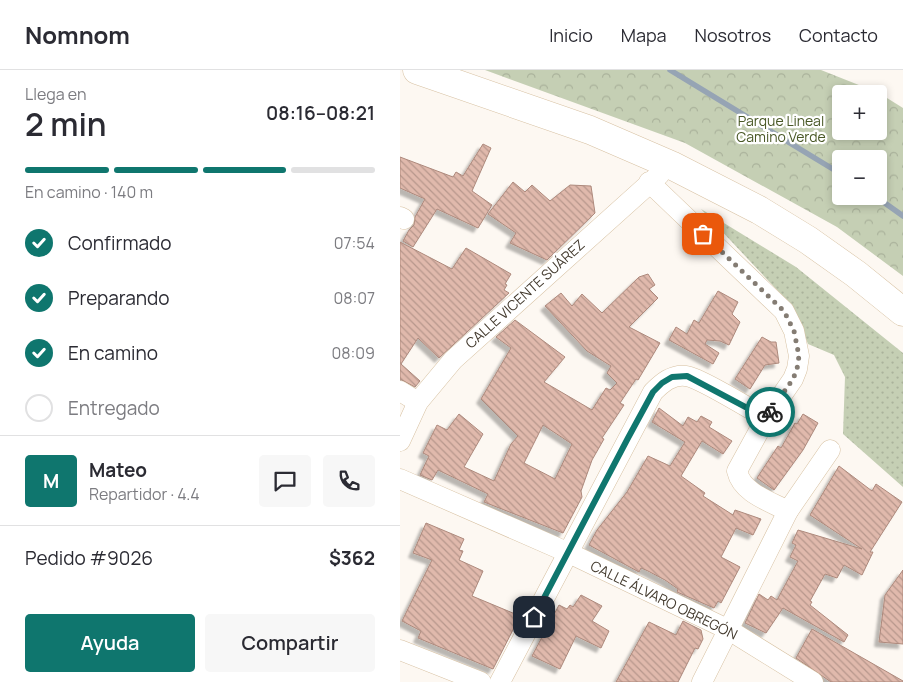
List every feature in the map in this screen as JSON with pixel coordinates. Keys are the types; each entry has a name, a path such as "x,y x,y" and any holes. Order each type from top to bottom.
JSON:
{"highway":[{"path":"417,70 590,130 671,164 759,210 808,240 903,312"}],"street":[{"name":"CALLE VICENTE SUÁREZ","path":"400,441 418,402 452,360 671,164"},
{"path":"649,182 784,311 794,331 799,356 793,379 766,418 737,471 739,479 750,491 788,511"},
{"path":"500,682 648,401 662,383 672,377 687,376 766,418"},
{"path":"400,391 418,402"},
{"path":"702,682 788,511 830,450"},
{"name":"CALLE ÁLVARO OBREGÓN","path":"400,478 569,553 729,630 813,682"},
{"path":"400,650 481,682"}],"green space":[{"name":"Parque Lineal Camino Verde","path":"485,70 821,70 859,85 832,85 832,140 887,140 887,98 903,108 903,276 837,227 685,143"},
{"path":"701,209 796,267 903,353 903,487 843,434 845,377 834,355 808,344 793,307"}],"building":[{"path":"483,144 491,148 472,191 492,205 478,228 437,209 413,247 403,241 414,225 415,217 425,199 400,188 400,157 453,177 456,172 463,176"},
{"path":"513,182 525,192 532,185 550,201 570,185 591,186 595,213 547,260 510,243 516,233 488,214"},
{"path":"400,242 452,269 466,248 511,274 504,290 509,293 439,358 418,338 401,364 420,381 415,387 400,379"},
{"path":"648,274 655,285 649,289 658,298 629,327 660,343 638,380 636,379 620,403 624,405 602,438 604,439 592,460 581,491 582,497 563,533 484,502 488,494 438,470 432,480 420,475 429,456 423,453 437,425 447,430 459,414 483,434 464,467 494,481 511,444 518,436 481,399 511,348 496,337 515,320 565,357 544,382 592,410 606,388 610,390 617,383 607,373 611,366 587,351 545,306 561,293 572,306 582,294 602,313 639,277","holes":["543,425 572,444 555,479 524,463"]},
{"path":"718,291 738,302 732,314 740,322 729,345 720,341 707,340 705,344 719,353 713,364 669,340 676,327 687,334 694,320 699,323"},
{"path":"762,337 771,342 776,342 779,363 765,365 750,389 735,379"},
{"path":"659,408 683,426 688,417 697,422 701,416 712,422 709,427 732,441 723,454 702,441 681,476 705,493 703,496 733,515 735,510 761,519 753,535 736,528 721,557 740,567 721,603 718,601 714,608 677,592 678,589 648,571 641,568 639,572 589,545 597,530 627,492 648,456 670,466 685,442 652,422"},
{"path":"803,414 818,423 803,450 774,490 757,478 778,446 781,448 795,423 797,424"},
{"path":"839,466 872,491 876,484 902,502 870,552 873,552 862,575 844,565 837,578 825,574 810,601 812,602 810,605 848,635 844,642 783,608 766,633 745,623 759,594 768,600 771,596 777,600 798,561 790,557 796,545 792,543 798,530 862,549 810,515"},
{"path":"426,523 464,539 459,550 463,551 459,560 483,571 472,596 520,616 493,669 418,638 421,631 402,621 432,560 413,553"},
{"path":"903,570 903,644 879,642 885,595"},
{"path":"581,595 602,606 592,621 609,631 601,648 576,636 560,669 532,656 559,605 567,609 570,605 573,607"},
{"path":"683,621 701,630 703,639 698,649 695,648 678,682 616,682 649,622 676,635"},
{"path":"812,629 903,682 831,682 796,658"}],"waterway":[{"path":"670,70 832,169"},
{"path":"887,205 903,216"}],"way so far":[{"path":"703,234 784,311 794,331 799,356 797,369 793,379 770,412"}],"route":[{"path":"534,617 653,392 662,383 672,377 687,376 766,418 770,412"}]}
